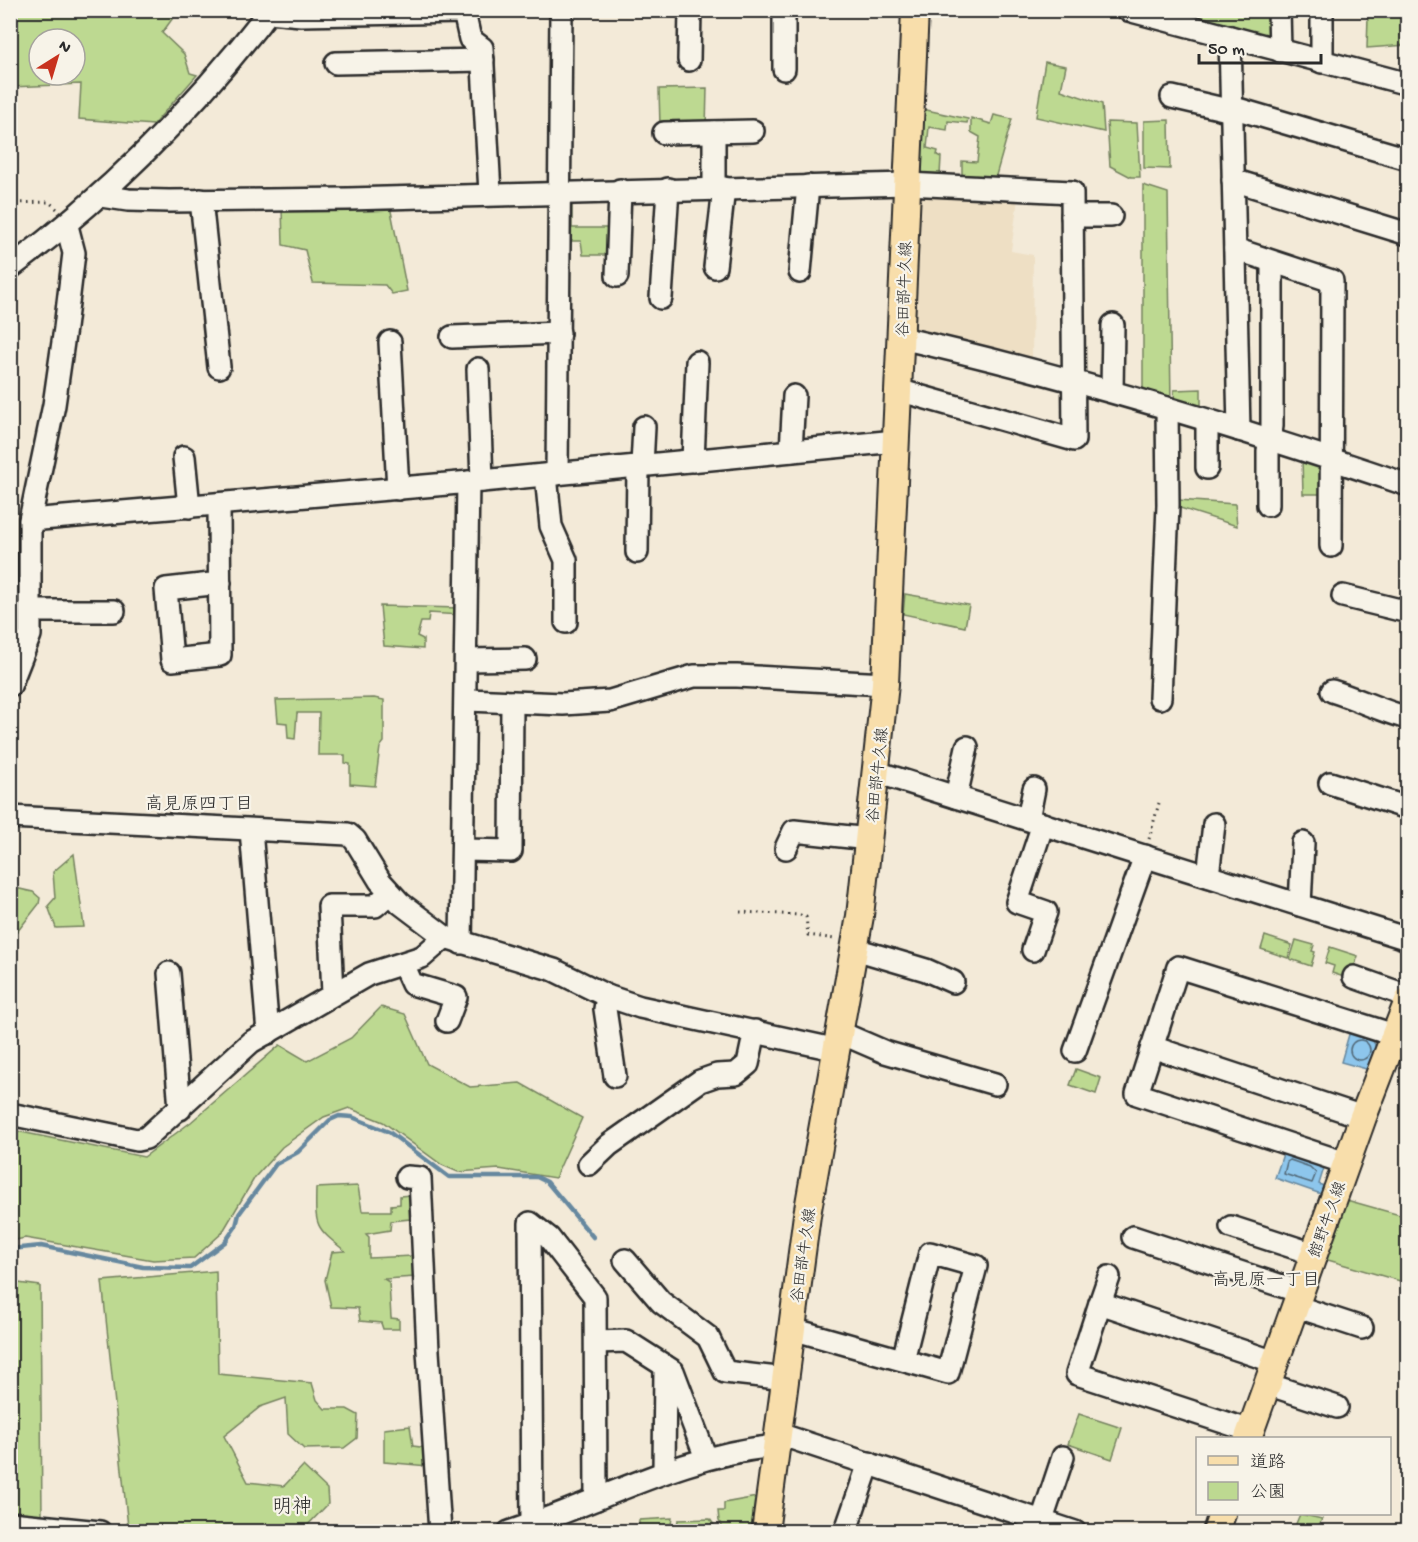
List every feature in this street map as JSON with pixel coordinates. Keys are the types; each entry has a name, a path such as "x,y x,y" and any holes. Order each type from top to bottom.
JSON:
{"main road":[{"name":"谷田部牛久線","path":"765,1532 807,1215 856,946 885,684 915,10"},
{"name":"館野牛久線","path":"1249,1435 1346,1163 1407,1001"},
{"path":"1216,1532 1222,1515"}],"street":[{"path":"561,10 560,333 551,526 566,560 566,622"},
{"path":"689,60 690,10"},
{"path":"784,10 784,69"},
{"path":"1128,10 1407,84"},
{"path":"1279,10 1280,51"},
{"path":"10,268 67,226 101,196 201,94 270,11 301,15 464,12 470,39 482,48 490,193"},
{"path":"1322,13 1322,62"},
{"path":"1230,37 1239,430"},
{"path":"336,63 483,60"},
{"path":"1172,97 1232,109 1407,159"},
{"path":"664,134 753,130"},
{"path":"714,132 719,188 715,267"},
{"path":"1233,180 1407,234"},
{"path":"101,196 128,200 201,200 907,184 1072,192 1074,440 898,390"},
{"path":"800,272 808,186"},
{"path":"661,298 668,189"},
{"path":"617,276 620,190"},
{"path":"201,200 219,367"},
{"path":"1072,216 1110,216"},
{"path":"10,686 27,650 31,611 30,520 54,405 74,253 67,226"},
{"path":"1235,249 1332,281 1331,546"},
{"path":"1268,505 1272,262"},
{"path":"1112,391 1113,325"},
{"path":"452,337 560,333"},
{"path":"901,338 1112,391 1270,438 1407,485"},
{"path":"390,342 398,489"},
{"path":"693,460 697,362"},
{"path":"453,940 464,850 466,660 478,369"},
{"path":"791,451 794,396"},
{"path":"1160,698 1168,505 1167,408"},
{"path":"1207,421 1207,468"},
{"path":"637,552 640,466 644,427"},
{"path":"30,520 475,482 896,441"},
{"path":"184,457 189,507"},
{"path":"219,505 220,583"},
{"path":"1343,596 1407,612"},
{"path":"31,611 114,611"},
{"path":"466,660 525,659"},
{"path":"466,699 562,704 610,701 694,676 737,675 885,684"},
{"path":"1332,692 1368,702 1378,710 1407,718"},
{"path":"464,850 511,851 512,702"},
{"path":"956,797 967,747"},
{"path":"876,772 1407,939"},
{"path":"1330,783 1407,808"},
{"path":"1033,950 1046,912 1017,902 1036,822 1034,789"},
{"path":"10,817 348,834 390,893 453,940 554,970 607,996 640,1007 755,1032 839,1041 994,1084"},
{"path":"1208,876 1214,824"},
{"path":"251,830 268,1033"},
{"path":"786,848 794,831 869,839"},
{"path":"1300,905 1303,843"},
{"path":"1075,1051 1144,856"},
{"path":"333,994 329,906 375,906 390,893"},
{"path":"10,1113 137,1140 146,1138 252,1042 369,974 422,957 453,940"},
{"path":"856,946 926,970 953,982"},
{"path":"403,964 412,984 456,997 447,1021"},
{"path":"1346,1163 1137,1094 1178,967 1394,1035"},
{"path":"169,973 180,1109"},
{"path":"1354,977 1407,996"},
{"path":"607,996 605,1009 615,1076"},
{"path":"589,1164 609,1145 700,1081 717,1075 736,1074 748,1064 755,1032"},
{"path":"1152,1047 1363,1117"},
{"path":"407,1177 420,1178 440,1532"},
{"path":"532,1524 530,1223 549,1238 595,1297 596,1499"},
{"path":"1231,1227 1314,1254"},
{"path":"1133,1237 1298,1299 1362,1328"},
{"path":"792,1329 948,1373 976,1266 930,1253 903,1360"},
{"path":"625,1260 661,1302 708,1337 725,1372 786,1378"},
{"path":"1108,1277 1077,1374 1249,1435"},
{"path":"1100,1303 1271,1373 1337,1407"},
{"path":"596,1341 626,1341 673,1371 706,1458"},
{"path":"664,1472 665,1366"},
{"path":"509,1532 664,1472 706,1458 778,1440 869,1462 1075,1532"},
{"path":"1042,1520 1064,1457"},
{"path":"846,1530 869,1462"},
{"path":"10,1523 100,1532"}],"path":[{"path":"10,203 49,202 67,226"},
{"path":"1144,856 1159,803"},
{"path":"740,912 807,917 808,935 856,946"}],"shaded area":[{"path":"923,190 1018,198 1011,251 1033,255 1032,365 914,335 918,196"}],"green space":[{"path":"10,11 178,11 162,33 184,54 190,73 197,75 153,125 79,119 81,87 87,87 87,27 27,27 27,86 11,87"},
{"path":"1168,11 1272,11 1272,44"},
{"path":"1368,17 1407,17 1407,45 1367,48"},
{"path":"1045,62 1066,66 1061,90 1102,104 1104,132 1036,117"},
{"path":"707,88 706,128 660,126 659,89"},
{"path":"922,109 968,119 967,123 948,121 947,130 929,127 927,148 938,151 937,155 941,157 940,175 920,174"},
{"path":"994,115 1012,119 995,179 962,176 962,161 977,162 980,137 971,132 971,118 991,124"},
{"path":"1169,120 1170,169 1144,168 1144,121"},
{"path":"1107,122 1137,123 1140,177 1131,177 1110,166"},
{"path":"1143,185 1168,193 1171,403 1143,393"},
{"path":"572,198 572,228 612,228 610,255 583,255 581,241 567,241 566,203"},
{"path":"389,201 407,291 392,294 385,285 313,283 305,250 283,245 282,208"},
{"path":"1201,389 1201,413 1175,405 1174,390"},
{"path":"1302,459 1324,467 1324,494 1303,494"},
{"path":"1178,500 1235,504 1237,526 1177,507"},
{"path":"905,594 969,605 965,627 903,614"},
{"path":"380,606 460,608 460,615 429,613 428,622 421,622 417,636 423,639 423,649 384,646"},
{"path":"374,698 384,700 384,742 380,747 375,786 350,784 350,764 345,763 345,755 318,755 319,713 297,713 295,739 288,738 287,723 278,722 276,700"},
{"path":"74,854 84,927 56,928 48,906 55,898 53,872"},
{"path":"11,887 33,892 40,898 39,904 17,932 11,933"},
{"path":"1265,936 1292,945 1288,958 1261,949"},
{"path":"1296,940 1314,945 1312,951 1315,952 1311,966 1290,959"},
{"path":"1330,947 1358,956 1350,979 1332,973 1334,966 1325,963"},
{"path":"381,1007 405,1014 427,1064 470,1087 520,1083 582,1118 555,1178 499,1169 458,1172 442,1165 383,1122 349,1108 324,1117 282,1147 255,1177 222,1233 194,1258 153,1260 25,1238 11,1241 11,1130 144,1157 191,1122 280,1045 307,1061 351,1038"},
{"path":"1076,1069 1101,1078 1096,1094 1070,1085"},
{"path":"358,1186 362,1211 391,1211 391,1205 400,1204 400,1196 410,1195 410,1219 391,1221 390,1230 366,1234 369,1237 369,1258 413,1256 415,1277 384,1279 389,1282 391,1318 399,1319 399,1329 383,1329 381,1323 360,1321 358,1308 331,1307 325,1280 332,1252 345,1251 322,1231 319,1225 316,1211 316,1188"},
{"path":"1343,1199 1407,1217 1407,1283 1321,1258"},
{"path":"216,1271 218,1374 312,1383 317,1400 325,1409 347,1409 358,1415 357,1438 344,1448 304,1449 288,1434 286,1398 260,1407 224,1436 248,1482 284,1486 303,1466 327,1489 328,1504 302,1531 291,1531 274,1526 268,1532 138,1532 128,1527 102,1281"},
{"path":"11,1282 40,1286 42,1516 11,1513"},
{"path":"1079,1414 1122,1428 1112,1459 1068,1444"},
{"path":"410,1426 413,1446 428,1448 428,1466 384,1462 384,1429"},
{"path":"757,1497 751,1531 725,1531 719,1521 718,1511 724,1511 724,1503"},
{"path":"1300,1515 1322,1519 1316,1531 1293,1531"},
{"path":"672,1518 670,1531 639,1531 639,1520"},
{"path":"710,1519 718,1531 676,1531 678,1520"}],"water":[{"path":"1350,1031 1371,1037 1376,1047 1370,1070 1341,1062"},
{"path":"1284,1151 1317,1162 1317,1166 1324,1168 1319,1184 1326,1187 1324,1195 1275,1178"}],"waterway":[{"path":"10,1249 41,1246 143,1267 190,1268 225,1242 236,1226 239,1214 276,1164 298,1152 330,1120 339,1116 352,1117 389,1132 449,1177 537,1177 547,1182 593,1237"}],"district":[{"name":"高見原四丁目","path":"199,803"},
{"name":"高見原一丁目","path":"1266,1279"},
{"name":"明神","path":"292,1505"}]}
